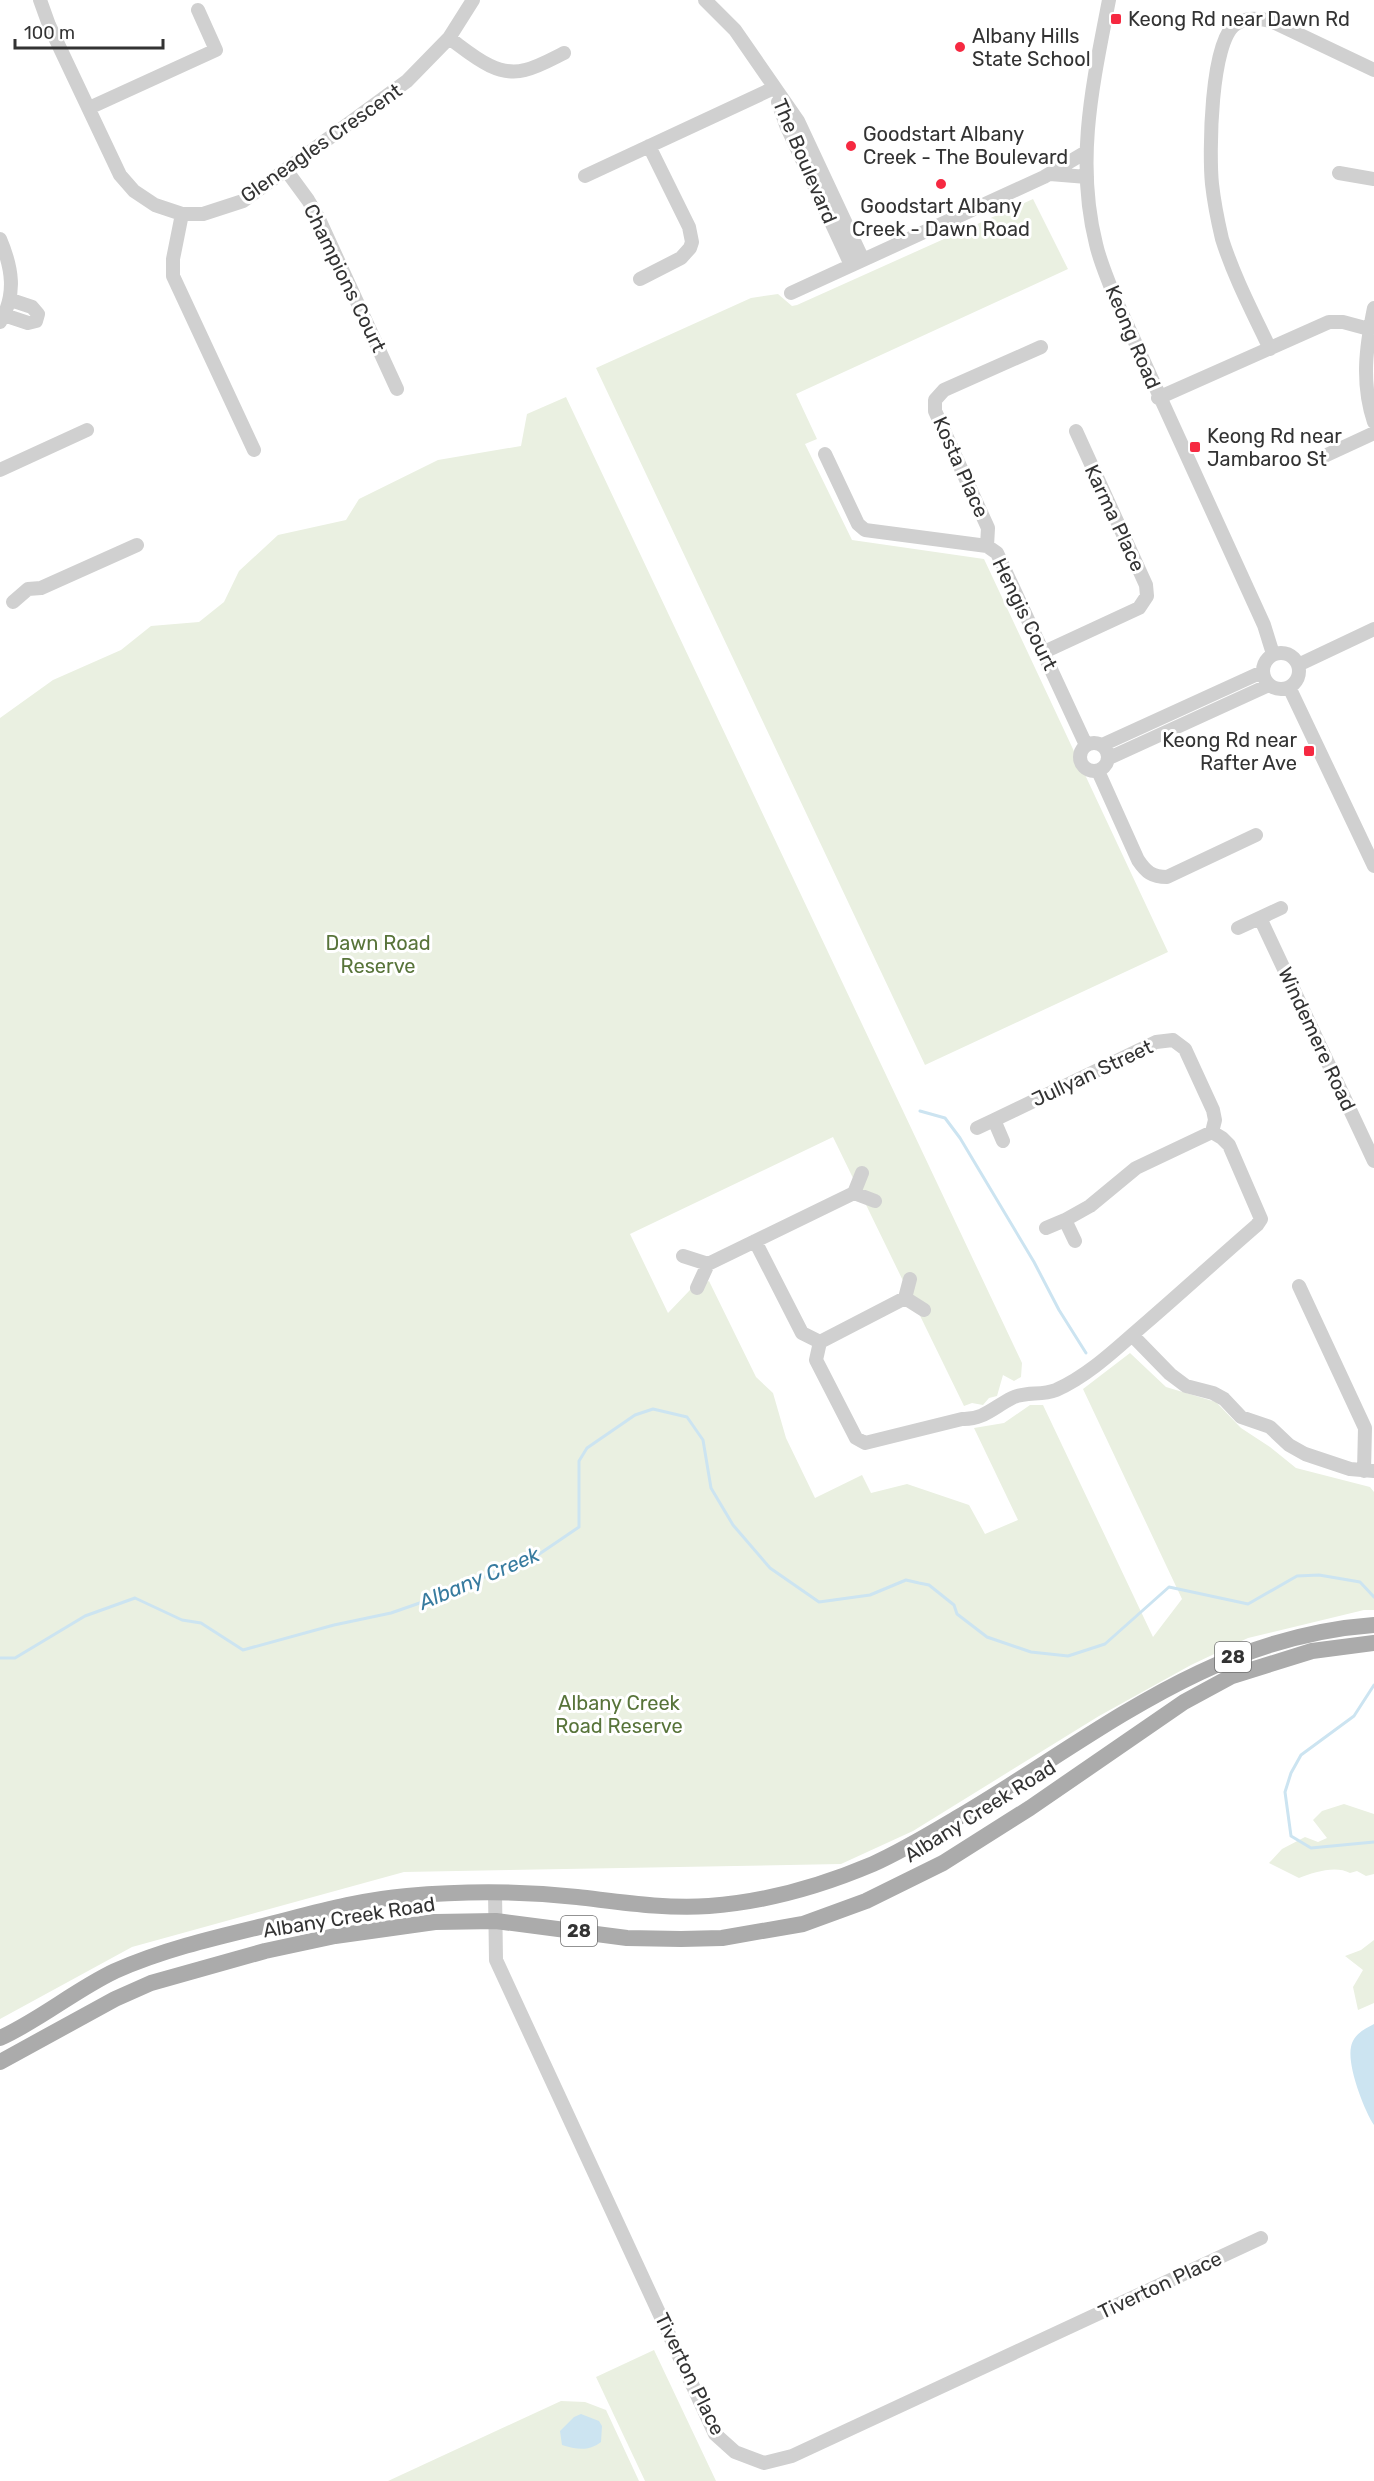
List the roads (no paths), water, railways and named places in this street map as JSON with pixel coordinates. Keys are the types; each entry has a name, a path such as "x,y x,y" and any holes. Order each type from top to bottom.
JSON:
{"main road":[{"name":"Albany Creek Road","path":"0,2038 115,1971 194,1943 351,1903 405,1896 495,1892 575,1896 628,1904 707,1906 747,1902 784,1894 873,1864 919,1840 1015,1784 1143,1701 1196,1673 1246,1652 1290,1638 1328,1630 1374,1625"},
{"name":"Albany Creek Road","path":"0,2062 115,1999 151,1983 196,1968 300,1942 435,1922 496,1922 627,1938 681,1939 722,1938 803,1924 866,1901 943,1863 1030,1808 1184,1702 1224,1680 1256,1667 1312,1651 1374,1643"}],"street":[{"name":"Gleneagles Crescent","path":"40,0 49,25 120,174 134,190 155,205 182,214 203,214 243,201 286,170 407,81 448,38 473,0"},
{"name":"The Boulevard","path":"705,0 735,30 755,56 774,88 798,121 857,262"},
{"name":"Keong Road","path":"1109,0 1090,100 1086,152 1096,245 1114,296 1158,398 1264,625 1273,654"},
{"path":"89,108 216,50 198,10"},
{"path":"1270,349 1231,263 1222,237 1212,184 1210,148 1217,62 1223,40 1234,25 1252,17 1271,21 1374,70"},
{"path":"448,38 484,63 499,70 512,72 525,70 564,53"},
{"path":"585,176 774,88"},
{"path":"639,279 681,258 692,242 689,227 649,146"},
{"path":"791,292 1050,174 1086,152"},
{"name":"Champions Court","path":"286,170 309,200 318,217 397,389"},
{"path":"1339,173 1374,178"},
{"path":"1050,174 1087,177"},
{"path":"182,214 173,259 173,276 254,450"},
{"path":"0,239 12,275 11,300 2,319 28,323 36,321 39,314 36,309 11,300"},
{"path":"1374,309 1369,329 1365,385 1374,422"},
{"path":"1158,398 1329,322 1343,322 1369,329"},
{"name":"Kosta Place","path":"987,546 988,528 935,411 935,400 944,390 1041,347"},
{"path":"0,470 87,430"},
{"name":"Karma Place","path":"1044,652 1139,608 1147,596 1146,585 1076,431"},
{"path":"1317,459 1374,433"},
{"name":"Hengis Court","path":"825,454 858,524 865,530 987,546 997,553 1086,745"},
{"path":"6,605 28,589 41,588 137,545"},
{"path":"1298,665 1374,629"},
{"path":"1285,653 1298,665 1297,680 1289,687 1279,689 1269,685 1263,672 1265,662 1273,654 1285,653"},
{"path":"1102,745 1263,672"},
{"path":"1109,758 1269,685"},
{"path":"1289,687 1374,866"},
{"path":"1094,743 1102,745 1107,750 1109,758 1106,766 1098,771 1089,771 1080,761 1081,752 1086,745 1094,743"},
{"path":"1098,771 1138,860 1146,871 1155,877 1167,877 1177,873 1256,835"},
{"path":"1238,928 1281,908"},
{"name":"Windemere Road","path":"1260,918 1374,1161"},
{"name":"Jullyan Street","path":"977,1128 1164,1040 1173,1040 1185,1049 1213,1110 1215,1120 1212,1132"},
{"path":"994,1120 1003,1141"},
{"path":"820,1341 816,1360 856,1438 865,1443 962,1419 973,1419 1025,1393 1055,1390 1098,1364 1257,1225 1261,1218 1228,1145 1212,1132 1136,1168 1090,1206 1046,1228"},
{"path":"683,1256 708,1263 854,1193 862,1173"},
{"path":"854,1193 875,1201"},
{"path":"1065,1220 1075,1241"},
{"path":"755,1241 802,1332 820,1341"},
{"path":"697,1288 708,1263"},
{"path":"820,1341 905,1298 910,1279"},
{"path":"1132,1335 1170,1374 1186,1386 1213,1393 1224,1399 1241,1417 1270,1427 1289,1445 1305,1454 1350,1469 1369,1471 1365,1428 1299,1286"},
{"path":"905,1298 924,1310"},
{"name":"Tiverton Place","path":"495,1892 496,1960 715,2434 735,2452 764,2463 792,2456 1261,2238"}],"water":[{"path":"1374,2024 1374,2125 1357,2088 1350,2055 1354,2039"},
{"path":"581,2414 599,2421 602,2426 601,2442 587,2448 562,2445 560,2431 574,2417"}],"waterway":[{"path":"920,1111 945,1118 960,1138 1086,1353"},
{"name":"Albany Creek","path":"0,1658 15,1658 85,1616 135,1598 182,1620 201,1623 243,1650 334,1625 391,1613 460,1589 501,1569 529,1561 579,1527 579,1461 587,1448 635,1415 653,1409 687,1417 703,1440 711,1488 733,1525 770,1568 819,1602 870,1595 906,1580 929,1585 954,1605 957,1614 987,1637 1031,1652 1068,1656 1105,1644 1169,1587 1248,1604 1297,1576 1319,1575 1360,1582 1374,1597"},
{"name":"Albany Creek","path":"1374,1685 1354,1716 1301,1755 1291,1773 1285,1792 1291,1836 1311,1848 1374,1842"}],"place":[{"name":"Keong Rd near Dawn Rd","path":"1116,19"},
{"name":"Albany Hills State School","path":"960,47"},
{"name":"Goodstart Albany Creek - The Boulevard","path":"851,146"},
{"name":"Goodstart Albany Creek - Dawn Road","path":"941,184"},
{"name":"Keong Rd near Jambaroo St","path":"1195,447"},
{"name":"Keong Rd near Rafter Ave","path":"1309,751"}],"park label":[{"name":"Dawn Road Reserve","path":"378,954"},
{"name":"Albany Creek Road Reserve","path":"619,1714"}]}
